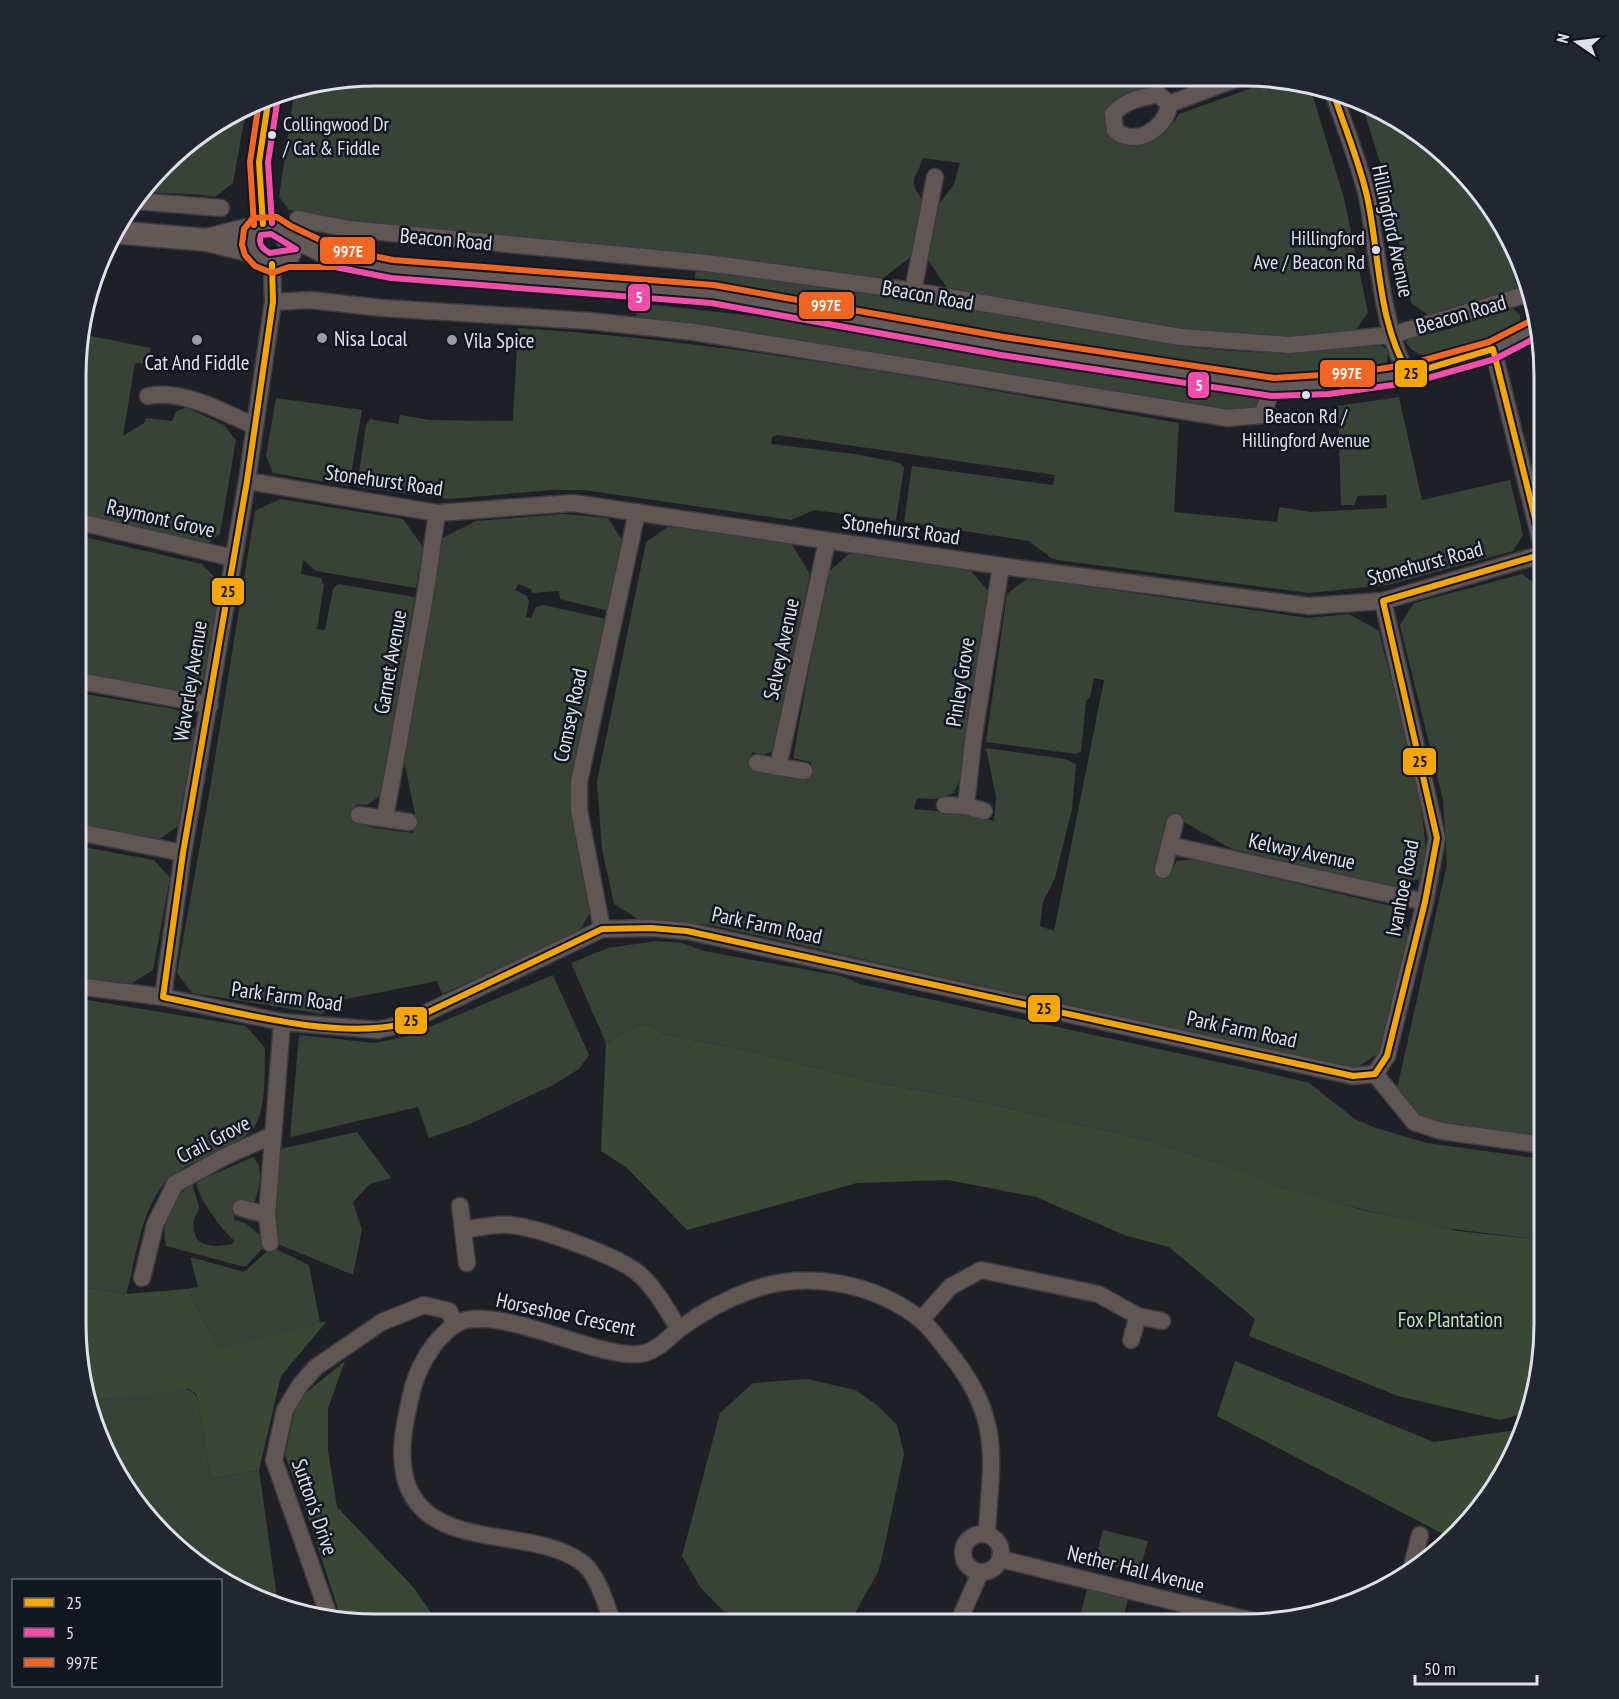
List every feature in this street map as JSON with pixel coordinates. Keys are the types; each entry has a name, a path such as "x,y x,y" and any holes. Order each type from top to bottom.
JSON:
{"main road":[{"name":"Beacon Road","path":"260,225 292,227 336,258"},
{"path":"207,240 260,225"},
{"path":"260,225 250,234 252,250 258,258 280,261 291,250 292,227"},
{"path":"122,233 207,240 252,250"},
{"name":"Beacon Road","path":"280,261 336,258 392,269 712,294 1003,346 1274,387 1300,387 1409,374 1492,350 1530,331"}],"street":[{"path":"1169,104 1217,86"},
{"name":"Hillingford Avenue","path":"1337,101 1366,194 1392,335 1400,364 1409,374"},
{"path":"260,225 259,162 267,107"},
{"path":"914,291 934,177"},
{"path":"143,202 221,208"},
{"name":"Beacon Road","path":"292,227 382,233 707,263 914,291 1180,337 1290,345 1392,335 1523,296"},
{"name":"Waverley Avenue","path":"163,997 183,852 248,481 280,261"},
{"path":"273,302 310,300 405,310 590,321 694,332 1228,418 1262,415 1274,387"},
{"path":"1492,350 1534,516"},
{"path":"148,396 163,393 187,399 255,426"},
{"name":"Stonehurst Road","path":"248,481 436,513 573,503 1001,566 1309,606 1383,601 1534,555"},
{"name":"Comsey Road","path":"602,929 579,810 579,782 637,512"},
{"name":"Garnet Avenue","path":"385,818 425,596 436,513"},
{"name":"Raymont Grove","path":"86,523 233,558"},
{"name":"Selvey Avenue","path":"778,767 827,541"},
{"name":"Pinley Grove","path":"966,806 973,741 1001,566"},
{"name":"Ivanhoe Road","path":"1375,1074 1387,1056 1425,902 1437,838 1383,601"},
{"path":"86,682 210,705"},
{"path":"757,763 804,771"},
{"path":"945,805 966,806 984,812"},
{"path":"359,815 409,822"},
{"path":"1163,870 1175,822"},
{"path":"86,834 183,852"},
{"name":"Kelway Avenue","path":"1169,845 1425,902"},
{"name":"Park Farm Road","path":"86,987 163,997 282,1022 378,1030 403,1024 602,929 651,928 687,931 1353,1076 1375,1074"},
{"name":"Crail Grove","path":"270,1243 267,1215 282,1022"},
{"path":"1375,1074 1414,1122 1441,1131 1534,1143"},
{"name":"Crail Grove","path":"142,1278 156,1254 154,1225 175,1184 273,1135"},
{"path":"460,1206 467,1263"},
{"path":"242,1208 267,1215"},
{"path":"464,1230 511,1225 535,1230 618,1262 638,1272 655,1291 679,1329"},
{"path":"921,1320 950,1287 981,1270 1098,1294 1138,1316 1162,1321"},
{"name":"Horseshoe Crescent","path":"455,1325 465,1320 487,1318 608,1351 646,1353 660,1346 679,1329 717,1306 754,1289 807,1280 840,1284 878,1294 921,1320 960,1365 971,1383 988,1428 993,1457 987,1534"},
{"name":"Sutton's Drive","path":"327,1609 274,1460 285,1410 300,1385 316,1367 382,1322 424,1305 449,1311 455,1325"},
{"path":"1131,1340 1138,1316"},
{"path":"455,1325 429,1352 416,1378 404,1423 402,1455 406,1481 416,1502 429,1516 449,1525 527,1543 580,1561 594,1579 609,1614"},
{"path":"987,1534 996,1539 1002,1550 1001,1559 996,1568 980,1573 971,1570 963,1560 962,1551 965,1543 974,1535 987,1534"},
{"path":"1414,1558 1420,1535"},
{"name":"Nether Hall Avenue","path":"1001,1559 1224,1614"},
{"path":"962,1614 980,1573"}],"green space":[{"path":"356,86 1167,86 1146,92 1109,128 1161,132 1174,122 1179,114 1258,86 1282,88 1312,94 1344,198 1368,313 1354,332 1298,337 1221,336 949,291 925,255 937,207 954,184 960,163 923,158 914,179 915,188 923,200 912,256 882,279 734,258 437,231 363,222 289,210 279,197 294,97 337,88"},
{"path":"1364,112 1389,124 1420,145 1462,184 1495,230 1506,251 1518,289 1431,317 1411,303 1389,191"},
{"path":"245,116 233,183 215,197 151,192 184,157 214,134"},
{"path":"696,269 815,283 1187,347 1277,353 1331,350 1361,344 1376,344 1388,351 1387,362 1381,370 1260,379 693,289"},
{"path":"637,303 771,318 1256,397 1262,404 1247,413 1168,404 920,360 748,333 636,321"},
{"path":"1513,308 1520,316 1521,325 1461,352 1428,356 1415,352 1406,342 1409,339 1449,329"},
{"path":"518,328 684,343 767,354 850,366 1179,423 1174,512 1277,522 1279,507 1311,512 1387,508 1386,495 1358,496 1354,505 1341,505 1338,406 1399,397 1422,500 1510,480 1523,535 1513,551 1388,585 1309,593 1058,560 1051,558 1029,541 904,522 912,466 1053,485 1055,475 778,435 772,437 771,444 855,454 900,463 904,468 896,521 814,510 791,520 584,490 552,490 449,499 357,487 366,425 370,419 398,424 400,415 430,420 513,421"},
{"path":"88,335 151,348 147,364 135,363 123,436 144,423 146,418 172,421 176,412 186,407 224,425 236,440 220,534 206,545 86,518 86,356"},
{"path":"276,398 362,410 349,486 273,473 266,456"},
{"path":"280,499 403,519 423,547 416,588 316,571 303,560 301,574 321,578 324,586 317,629 325,630 333,589 338,584 415,597 380,796 367,805 356,804 353,822 374,828 413,833 415,814 404,761 442,538 476,521 563,514 608,518 624,543 609,611 560,599 559,591 532,593 531,589 518,584 515,590 527,596 529,602 526,617 531,618 536,607 543,605 607,619 583,737 592,909 577,935 442,994 437,981 341,1000 322,1014 192,993 177,973 209,795 255,511"},
{"path":"669,526 787,542 792,545 809,572 775,750 763,755 752,752 748,765 761,771 802,779 811,769 811,762 793,758 826,574 851,552 970,570 989,592 961,777 954,793 935,799 917,798 914,809 959,813 994,821 996,797 986,748 1065,759 1076,764 1072,809 1055,878 1043,902 1040,926 1054,931 1104,680 1094,678 1090,698 1086,700 1081,752 1076,754 986,742 1007,594 1028,578 1308,618 1349,614 1379,631 1419,798 1425,861 1420,879 1393,887 1232,849 1182,821 1167,817 1154,872 1168,877 1177,861 1193,859 1395,907 1409,933 1382,1051 1355,1069 710,925 638,919 614,904 602,849 597,782 646,542"},
{"path":"86,537 202,564 220,583 206,678 182,693 86,673"},
{"path":"1522,574 1534,583 1534,1137 1435,1124 1421,1117 1397,1089 1447,864 1443,800 1400,625 1414,603"},
{"path":"86,694 175,709 181,712 195,730 178,826 157,841 86,827"},
{"path":"86,847 154,860 170,878 153,970 130,984 86,977"},
{"path":"657,941 682,943 704,951 841,976 860,984 1309,1083 1355,1119 1373,1127 1427,1143 1534,1158 1534,1239 1436,1227 1307,1196 1249,1177 1213,1161 1142,1139 968,1099 874,1082 745,1050 666,1035 650,1026 640,1024 606,1043 571,963 608,948"},
{"path":"553,975 589,1055 579,1069 555,1084 472,1123 429,1138 418,1107 290,1137 299,1035 374,1043 408,1036"},
{"path":"86,1000 246,1026 265,1048 263,1099 255,1126 237,1142 185,1167 163,1185 144,1223 126,1294 86,1288"},
{"name":"Fox Plantation","path":"640,1024 650,1026 666,1035 745,1050 874,1082 968,1099 1142,1139 1213,1161 1285,1189 1363,1210 1458,1231 1534,1239 1533,1343 1528,1380 1519,1415 1500,1420 1398,1396 1249,1336 1255,1319 1169,1247 1127,1236 1036,1197 948,1180 857,1183 687,1230 627,1168 601,1151 606,1043"},
{"path":"357,1132 391,1178 370,1184 353,1202 362,1230 353,1275 273,1242 280,1149"},
{"path":"253,1157 257,1161 260,1172 255,1201 243,1208 235,1209 234,1220 245,1223 263,1237 264,1247 245,1267 166,1246 165,1228 169,1211 178,1196 192,1184 199,1207 194,1220 194,1229 199,1241 217,1246 232,1244 235,1241 211,1214 196,1182"},
{"path":"272,1247 309,1265 320,1323 219,1348 187,1289 198,1287 190,1257 244,1272"},
{"path":"86,1288 126,1294 187,1289 219,1348 327,1321 281,1376 259,1470 211,1479 198,1401 196,1394 189,1389 95,1400 86,1343"},
{"path":"345,1361 328,1408 328,1450 337,1507 414,1588 432,1614 339,1611 285,1455 297,1400"},
{"path":"1235,1361 1434,1442 1513,1430 1504,1452 1485,1485 1444,1534 1217,1416"},
{"path":"807,1379 855,1390 877,1405 897,1425 904,1454 882,1558 878,1572 855,1614 730,1614 722,1610 701,1588 682,1556 720,1413 753,1383"},
{"path":"180,1389 195,1395 198,1401 211,1479 259,1470 277,1596 247,1584 214,1565 184,1542 157,1515 124,1469 95,1400"},
{"path":"1103,1530 1148,1541 1139,1573 1095,1561"},
{"path":"1087,1589 1128,1599 1124,1614 1081,1614"}],"transit line":[{"name":"25","path":"1336,101 1367,196 1385,310 1399,354 1409,374 1493,349 1534,514"},
{"name":"5","path":"272,223 268,162 277,103"},
{"name":"25","path":"263,224 259,162 267,107"},
{"name":"997E","path":"254,225 250,162 258,111"},
{"name":"997E","path":"335,267 289,267 272,273 255,266 245,255 242,245 244,229 253,218 277,217 339,249 393,260 714,285 1004,337 1274,378 1355,373 1410,364 1489,342 1528,322"},
{"name":"5","path":"271,234 296,249 270,253 261,246 260,238 261,235 271,234"},
{"name":"25","path":"272,264 273,302 247,481 183,853 163,997 283,1022 315,1026 376,1028 403,1024 602,929 651,928 687,931 1353,1076 1375,1074 1387,1056 1425,902 1437,838 1383,601 1534,557"},
{"name":"5","path":"335,267 391,278 711,303 1001,355 1272,396 1329,394 1414,382 1495,359 1531,340"}],"place":[{"name":"Collingwood Dr / Cat & Fiddle","path":"272,135"},
{"name":"Hillingford Ave / Beacon Rd","path":"1376,250"},
{"name":"Nisa Local","path":"322,338"},
{"name":"Cat And Fiddle","path":"197,340"},
{"name":"Vila Spice","path":"452,340"},
{"name":"Beacon Rd / Hillingford Avenue","path":"1306,395"}]}
